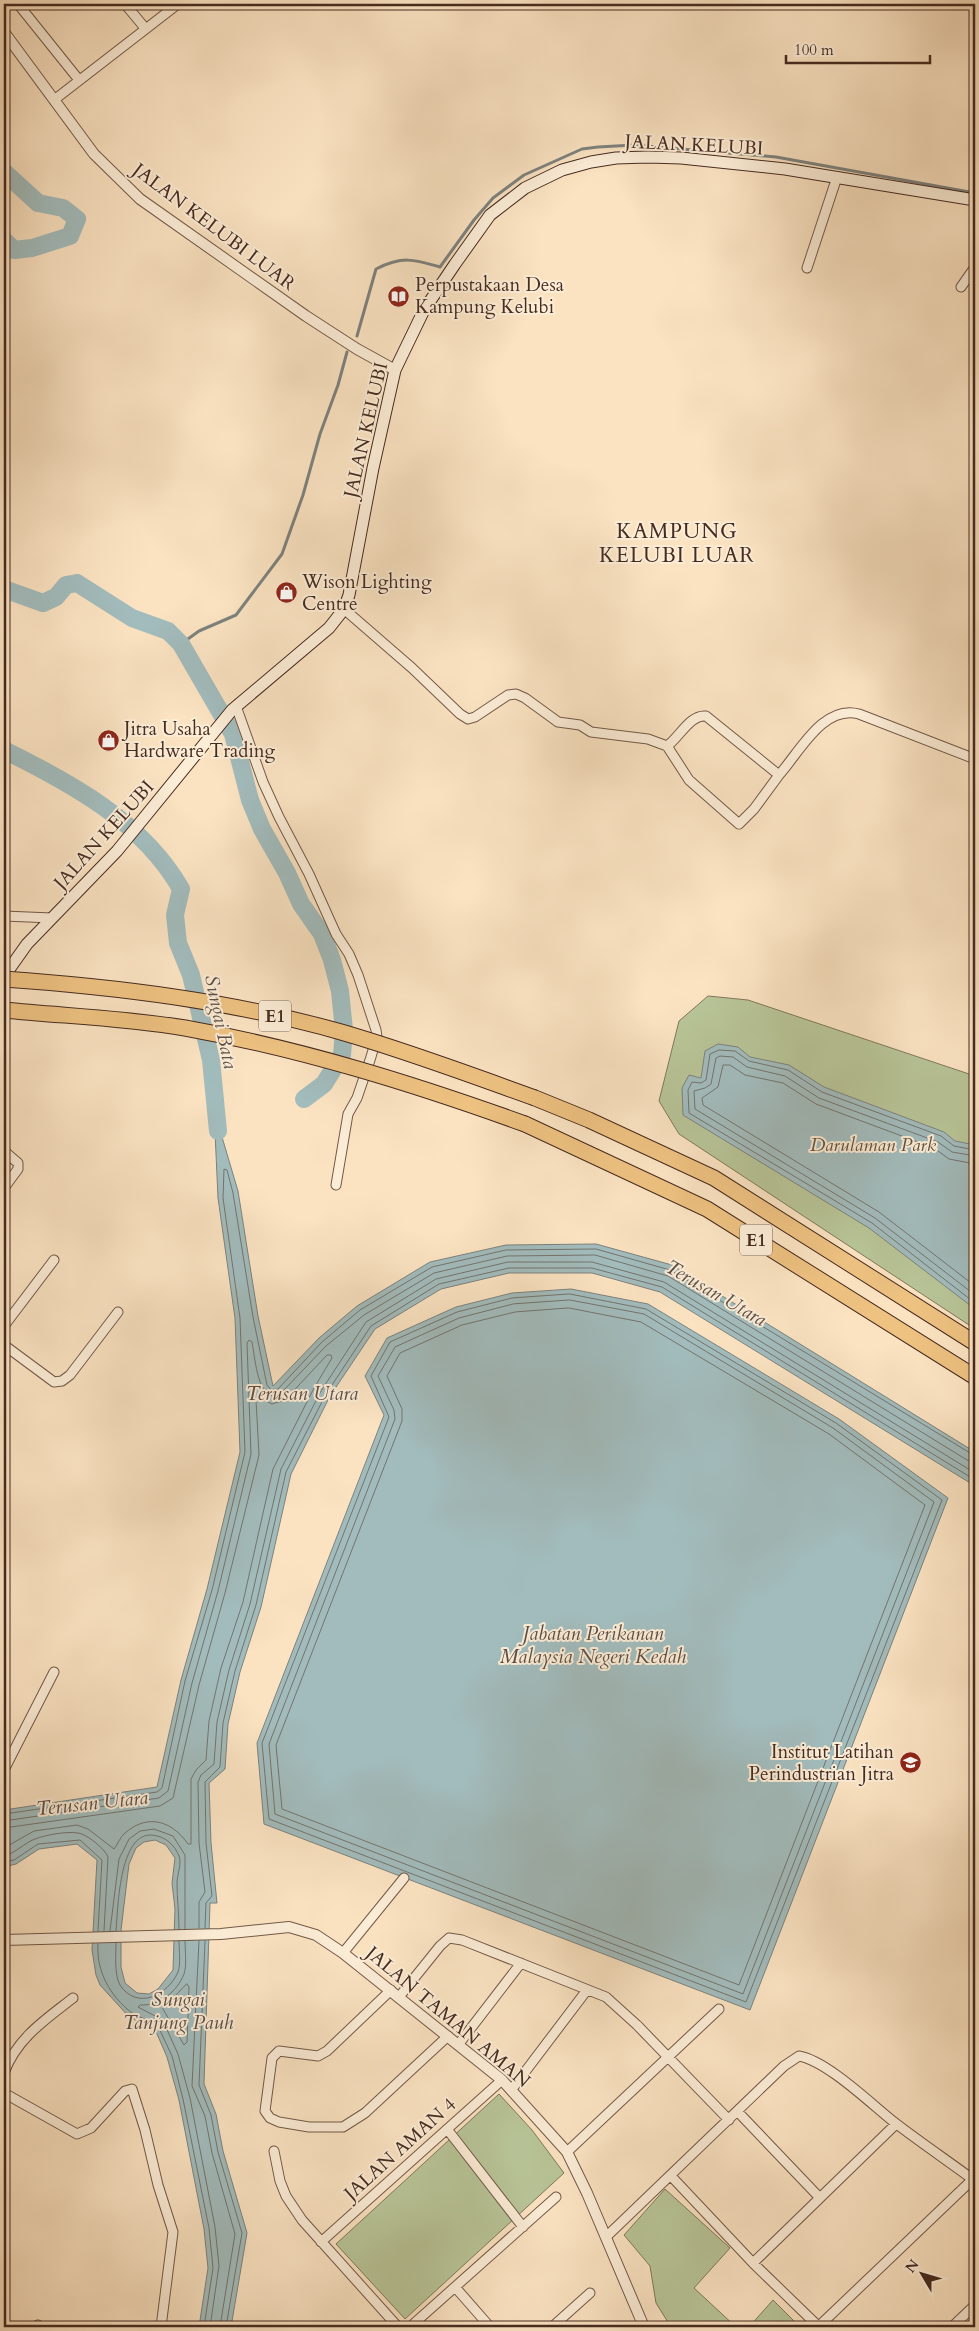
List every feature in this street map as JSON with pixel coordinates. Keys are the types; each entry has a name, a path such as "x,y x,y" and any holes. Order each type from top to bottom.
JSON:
{"highway":[{"name":"E1","path":"4,979 136,992 259,1012 385,1045 535,1098 606,1128 720,1181 975,1343"},
{"name":"E1","path":"4,1010 154,1024 260,1043 380,1075 525,1124 707,1209 975,1377"}],"main road":[{"name":"JALAN KELUBI","path":"4,985 17,956 117,851 234,708 320,637 344,609 349,595 373,468 395,370 424,310 490,215 525,188 554,173 591,162 616,158 648,157 733,163 837,177 975,200"}],"street":[{"path":"18,4 79,80"},
{"path":"126,4 145,28"},
{"path":"54,100 178,4"},
{"name":"JALAN KELUBI LUAR","path":"4,32 94,154 140,199 306,316 357,350 395,370"},
{"path":"807,268 837,177"},
{"path":"961,287 975,266"},
{"path":"344,609 412,668 465,718 475,717 508,695 516,694 525,698 558,722 580,725 592,732 648,739 667,746 689,780 740,824 754,809 778,775 825,721 839,712 859,714 975,760"},
{"path":"234,708 263,782 336,934 349,954 376,1030 377,1037 370,1060 357,1098 348,1114 336,1185"},
{"path":"667,746 695,718 706,716 778,775"},
{"path":"4,916 52,918"},
{"path":"4,1151 18,1163 18,1169 4,1188"},
{"path":"4,1326 54,1260"},
{"path":"4,1345 54,1382 62,1381 70,1375 118,1312"},
{"path":"4,1770 54,1672"},
{"path":"343,1953 404,1878"},
{"name":"JALAN TAMAN AMAN","path":"4,1940 82,1936 221,1934 289,1927 316,1935 343,1953 502,2080 567,2152 644,2327"},
{"path":"448,2036 365,2113 343,2127 309,2127 279,2122 266,2115 272,2058 275,2054 279,2051 318,2056 326,2051 395,1994 449,1938 462,1940 606,1997 620,2008 729,2120"},
{"path":"458,2045 521,1963"},
{"path":"512,2089 587,1990"},
{"path":"4,2072 24,2038 73,1998"},
{"path":"567,2152 719,2009"},
{"path":"606,2237 784,2066 799,2056 824,2067 896,2124 974,2180 819,2327 753,2263 671,2176"},
{"name":"JALAN AMAN 4","path":"322,2242 502,2080"},
{"path":"4,2093 77,2134 91,2128 124,2091 132,2089 173,2232 161,2327"},
{"path":"737,2112 820,2198"},
{"path":"753,2263 896,2124"},
{"path":"447,2129 523,2227"},
{"path":"274,2151 280,2181 286,2196 302,2220 398,2327"},
{"path":"410,2327 556,2197"},
{"path":"455,2287 490,2327"},
{"path":"552,2327 590,2293"},
{"path":"952,2327 975,2305"}],"green space":[{"name":"Darulaman Park","path":"708,996 748,1000 975,1076 975,1329 679,1134 659,1101 679,1021"},
{"path":"499,2094 532,2130 564,2173 405,2319 336,2244"},
{"path":"665,2189 730,2248 694,2288 736,2327 671,2327 656,2303 650,2266 624,2235"},
{"path":"773,2300 794,2321 787,2327 749,2327"}],"water":[{"path":"718,1044 738,1047 750,1057 789,1065 824,1087 944,1132 955,1141 975,1145 975,1309 869,1228 683,1115 682,1088 689,1075 701,1078 705,1051"},
{"path":"214,1110 238,1191 258,1316 273,1386 319,1338 357,1306 430,1262 506,1245 596,1244 672,1265 975,1452 975,1486 660,1292 592,1273 509,1273 441,1289 375,1329 330,1396 291,1474 261,1607 240,1672 228,1724 225,1769 209,1783 211,1843 217,1903 210,1903 204,2084 216,2114 223,2151 247,2233 231,2327 199,2327 208,2268 204,2229 179,2100 167,2057 154,2027 130,2018 100,1985 96,1975 92,1950 97,1860 77,1844 39,1849 16,1864 4,1867 4,1810 157,1787 181,1680 207,1589 240,1452 235,1318 218,1198","holes":["155,1840 166,1845 175,1858 172,1883 175,1909 173,1970 158,1989 149,1994 137,1993 125,1983 121,1967 121,1930 129,1864 136,1848 144,1842"]},
{"name":"Jabatan Perikanan Malaysia Negeri Kedah","path":"571,1289 648,1304 839,1419 948,1498 750,2010 264,1824 257,1743 384,1415 365,1376 387,1338 456,1307 512,1293"}],"waterway":[{"path":"357,336 376,269 393,262 408,260 440,267 474,220 493,198 524,175 582,149 634,145 776,157 975,193"},
{"path":"4,172 38,203 63,208 77,219 70,236 32,248 14,250 4,240"},
{"path":"181,644 199,631 236,615 282,554 303,495 320,434 338,385 347,352"},
{"path":"4,589 43,603 56,597 66,585 77,583 132,618 168,631 181,644 233,734 250,800 262,829 287,873 301,904 322,934 332,960 340,991 344,1030 342,1055 324,1084 304,1099"},
{"name":"Sungai Bata","path":"4,750 55,776 126,824 165,865 181,889 175,915 178,943 191,975 211,1060 218,1131"}],"place":[{"name":"Perpustakaan Desa Kampung Kelubi","path":"399,296"},
{"name":"Wison Lighting Centre","path":"286,593"},
{"name":"Jitra Usaha Hardware Trading","path":"108,740"},
{"name":"Institut Latihan Perindustrian Jitra","path":"910,1763"}],"district":[{"name":"KAMPUNG KELUBI LUAR","path":"677,543"}],"water label":[{"name":"Terusan Utara","path":"716,1293"},
{"name":"Terusan Utara","path":"302,1393"},
{"name":"Terusan Utara","path":"92,1803"},
{"name":"Sungai Tanjung Pauh","path":"178,2010"}]}
